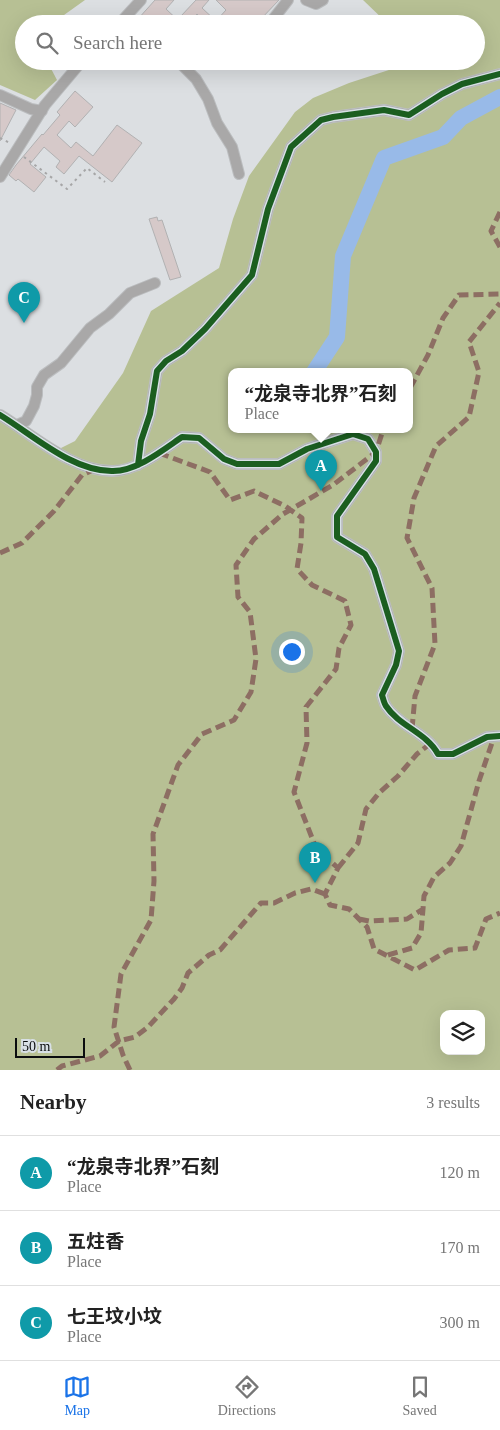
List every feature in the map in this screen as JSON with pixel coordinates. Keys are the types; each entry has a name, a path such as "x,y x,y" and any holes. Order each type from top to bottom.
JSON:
{"street":[{"path":"130,15 141,0"},
{"path":"276,15 288,0"},
{"path":"306,0 316,4 323,0"},
{"path":"0,177 42,111 74,70"},
{"path":"187,70 196,79 208,99 218,123 232,147 239,174"},
{"path":"138,465 141,441 150,414 157,371 166,361 182,351 205,329 252,275 268,209 291,147 321,120 384,110 409,115 462,84 500,74"},
{"path":"0,95 31,109 42,111"},
{"path":"17,425 26,421 34,406 37,387 44,375 61,363 90,328 109,314 130,293 155,283"},
{"path":"0,414 65,457 94,469 114,472 138,465 182,437 199,438 224,459 237,464 279,464 307,449 353,434 368,439 376,452 376,462 337,516 337,537 366,554 374,569 399,651 396,665 382,695 386,706 399,719 434,746 438,754 454,754 487,737 500,736"}],"path":[{"path":"16,152 67,189 87,168 105,182"}],"green space":[{"path":"0,0 85,0 64,15 15,15 15,70 52,70 57,80 35,100 0,85"},
{"path":"363,0 500,0 500,1070 0,1070 0,420 55,451 75,441 123,373 151,311 219,268 233,219 249,176 295,112 313,98 349,83 389,70 485,70 485,15 379,15"}],"building":[{"path":"155,0 174,0 166,9 172,15 142,15"},
{"path":"196,0 209,0 202,8 210,15 182,15"},
{"path":"216,0 279,0 265,15 221,15 226,10"},
{"path":"75,91 93,107 75,127 69,121 57,135 71,148 76,142 93,156 117,125 142,143 112,182 79,156 64,174 56,167 60,161 44,147 30,164 46,177 34,192 18,179 16,181 9,175 60,115 57,112"},
{"path":"0,103 16,110 0,141"},
{"path":"157,217 158,221 162,220 181,277 170,280 149,219"}],"waterway":[{"path":"317,368 337,337 343,256 384,158 443,137 461,118 500,97"}],"marked path":[{"path":"500,212 491,231 500,247"},
{"path":"413,382 428,355 443,318 459,295 500,294"},
{"path":"412,729 415,696 435,644 432,588 407,538 414,498 436,446 469,417 479,372 469,342 500,303"},
{"path":"130,1070 114,1027 121,974 151,920 154,881 153,834 178,765 202,734 234,720 251,692 256,659 250,612 238,597 236,565 254,539 283,514 333,485 376,452 382,433"},
{"path":"159,453 210,472 230,500 254,491 285,506 302,518 297,569 312,585 345,601 351,625 339,648 336,669 306,707 307,743 294,792 316,848 338,868 325,894 330,905 349,909 367,927 374,949 415,970 449,950 475,948 486,919 500,913"},
{"path":"0,553 22,543 54,511 82,475 95,469"},
{"path":"359,919 369,921 407,919 423,909 424,896 434,877 450,863 461,846 479,781 494,737"},
{"path":"338,868 358,843 366,809 417,754 431,743"},
{"path":"57,1070 62,1066 100,1056 119,1041 135,1037 148,1027 174,999 182,988 188,973 209,955 220,950 261,903 274,903 295,893 311,889 325,894"},
{"path":"388,955 412,948 421,933 423,909"}],"cycle path":[{"path":"138,465 141,441 150,414 157,371 166,361 182,351 205,329 252,275 268,209 291,147 321,120 384,110 409,115 462,84 500,74"},
{"path":"0,415 68,459 98,470 113,471 131,468 140,464 182,437 199,438 224,459 237,464 279,464 307,449 353,434 368,439 376,452 376,461 337,516 337,537 365,554 374,569 399,651 396,665 382,695 386,706 398,719 427,740 438,754 453,754 487,737 500,736"}],"place":[{"name":"七王坟小坟","path":"24,323"},
{"name":"“龙泉寺北界”石刻","path":"321,491"},
{"name":"五炷香","path":"315,883"}]}
